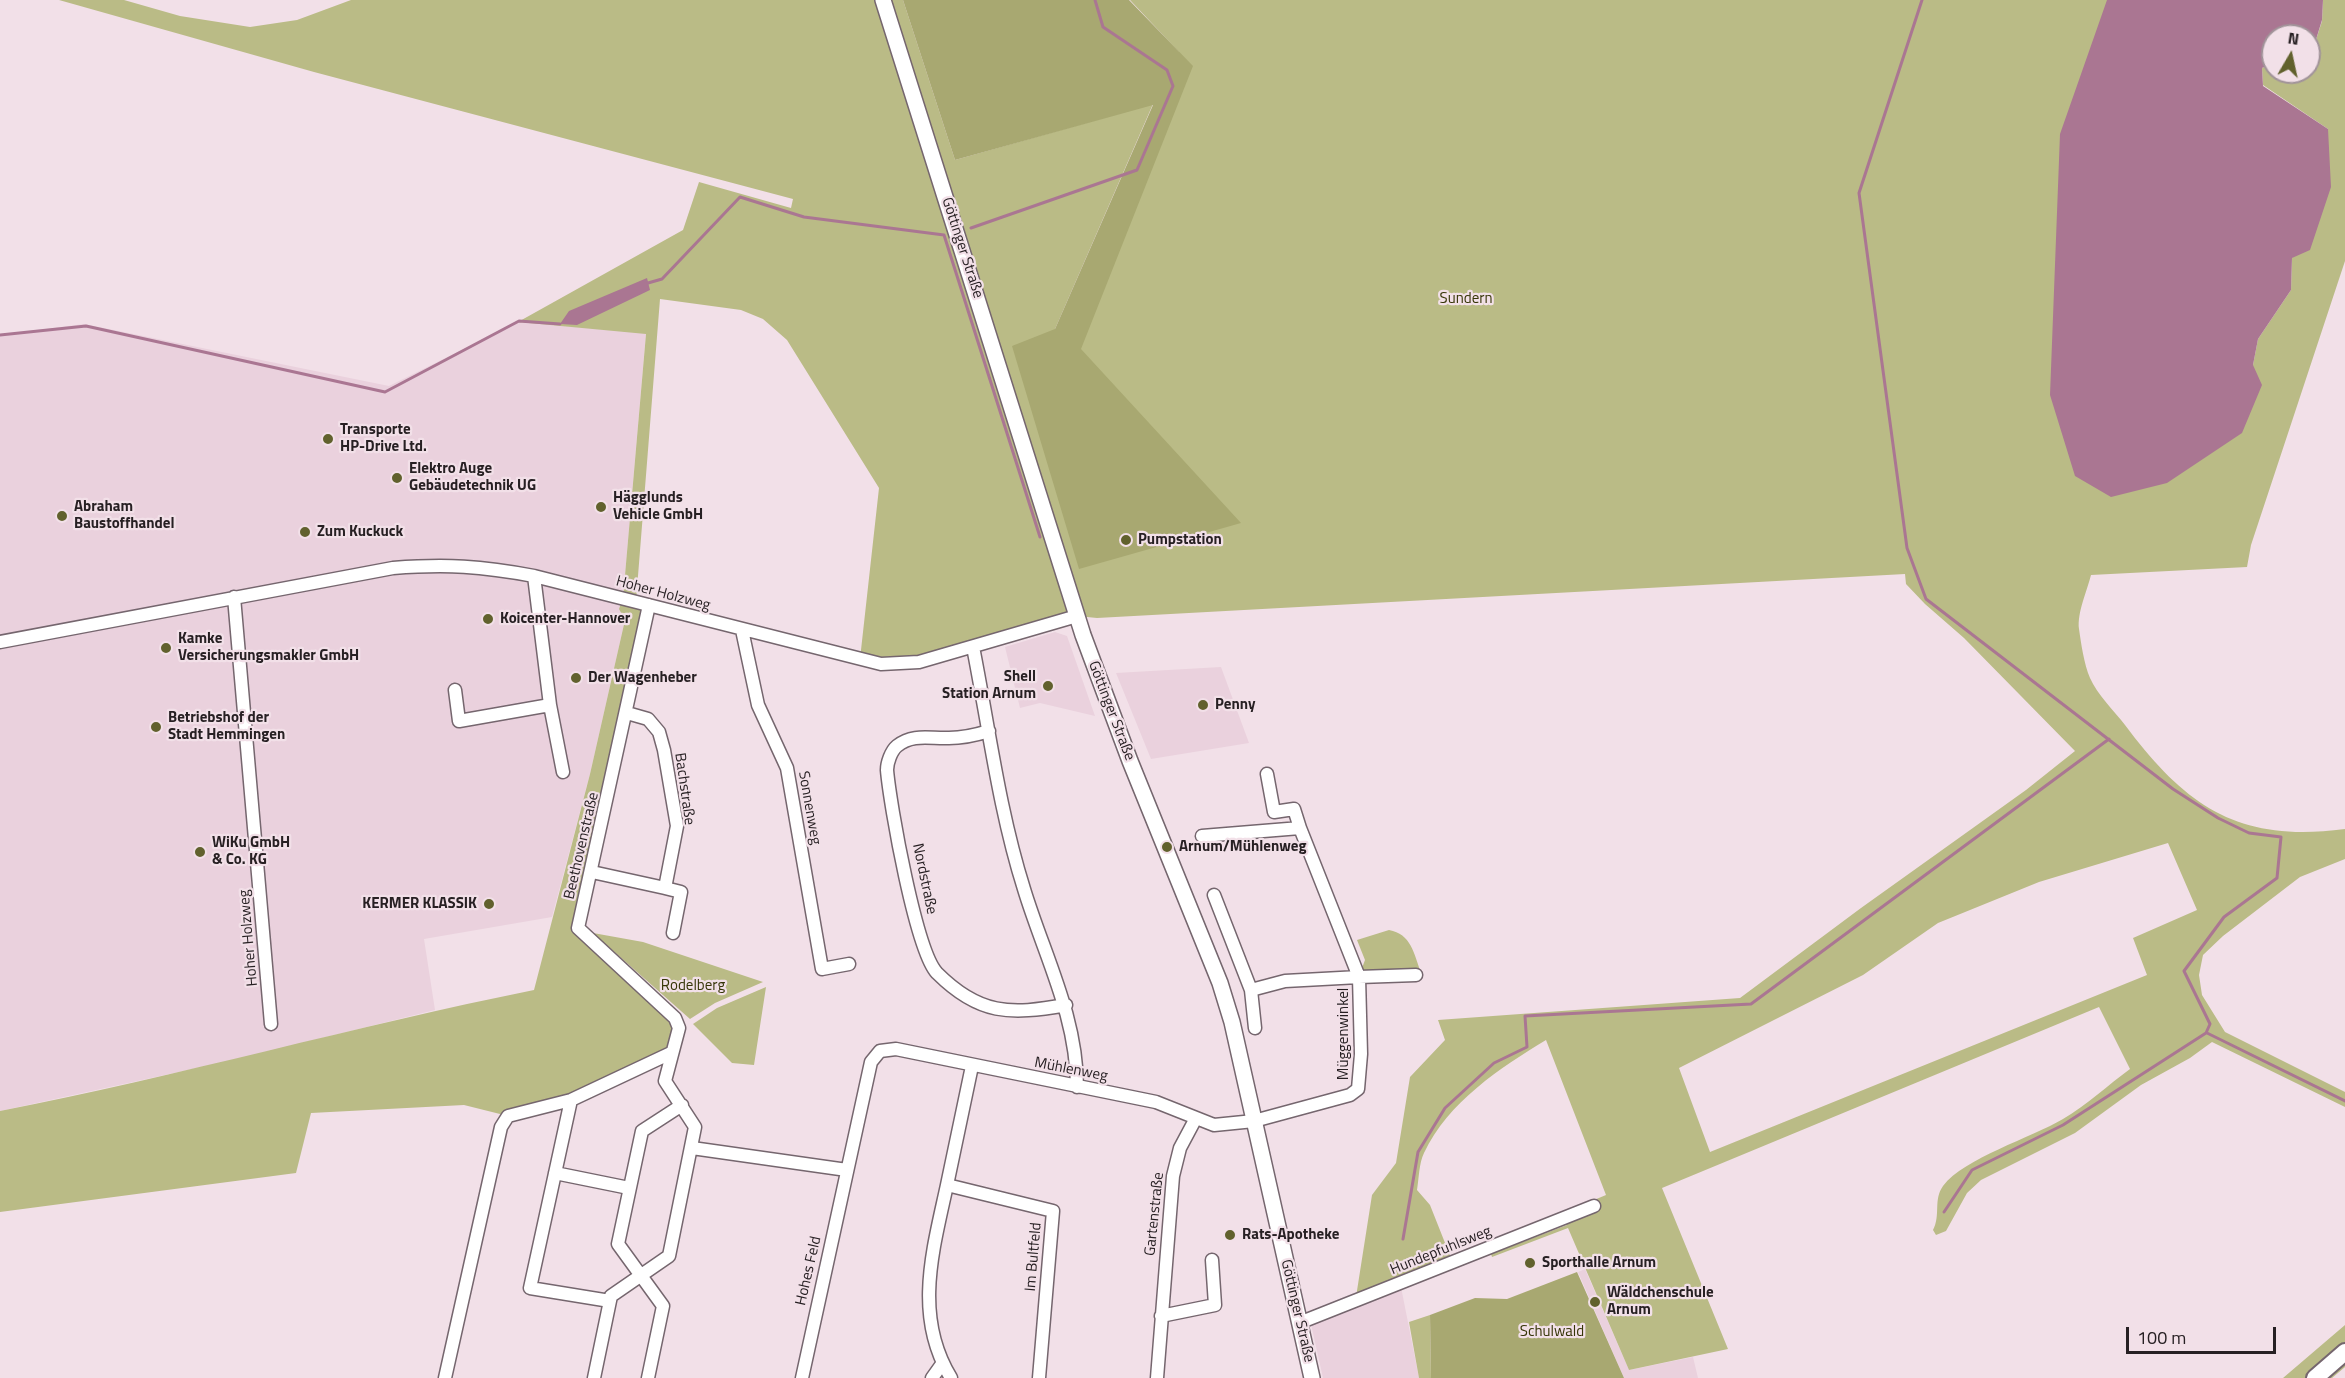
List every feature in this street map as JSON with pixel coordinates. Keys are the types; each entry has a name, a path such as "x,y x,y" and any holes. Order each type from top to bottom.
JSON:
{"main road":[{"path":"2315,1378 2345,1352"}],"street":[{"name":"Göttinger Straße","path":"883,0 1077,616 1124,744 1220,983 1254,1120 1312,1378"},
{"name":"Hoher Holzweg","path":"0,642 393,568 445,564 486,567 534,576 881,664 919,663 1077,616"},
{"path":"534,576 549,705 562,772"},
{"name":"Hoher Holzweg","path":"234,597 271,1024"},
{"name":"Beethovenstraße","path":"610,1301 611,1296 669,1256 695,1127 665,1081 679,1028 675,1018 578,928 650,605"},
{"name":"Sonnenweg","path":"742,630 758,705 786,768 822,969 849,964"},
{"path":"973,647 999,794 1024,889 1066,1005 1077,1053 1077,1087"},
{"path":"455,690 459,721 549,705"},
{"name":"Bachstraße","path":"627,713 648,719 659,732 664,750 677,825 665,888"},
{"name":"Nordstraße","path":"989,731 970,737 919,736 897,745 890,757 887,768 895,818 922,941 935,970 976,1004 1009,1012 1026,1012 1066,1005"},
{"path":"1267,774 1277,830"},
{"name":"Müggenwinkel","path":"1254,1120 1350,1095 1358,1089 1361,1054 1359,977 1294,809 1274,812"},
{"path":"1202,836 1300,828"},
{"path":"592,872 681,892 673,933"},
{"path":"1214,896 1251,990 1256,1028"},
{"name":"Müggenwinkel","path":"1251,990 1285,981 1416,975"},
{"name":"Mühlenweg","path":"880,1051 896,1049 1156,1102 1214,1125 1254,1120"},
{"name":"Hohes Feld","path":"802,1378 870,1062 880,1051"},
{"path":"445,1378 501,1127 508,1116 571,1100 671,1053"},
{"path":"951,1378 942,1364 930,1321 928,1271 972,1066"},
{"path":"571,1100 530,1288 563,1294 570,1292 610,1301 594,1378"},
{"path":"648,1378 663,1306 618,1244 642,1131 682,1105"},
{"name":"Gartenstraße","path":"1157,1378 1173,1176 1179,1148 1196,1118"},
{"path":"692,1148 847,1170"},
{"path":"555,1173 629,1188"},
{"name":"Im Bultfeld","path":"947,1185 1053,1211 1039,1378"},
{"name":"Hundepfuhlsweg","path":"1299,1323 1594,1206"},
{"path":"1161,1316 1215,1305 1212,1260"},
{"path":"932,1378 942,1364"}],"shaded area":[{"path":"2107,0 2323,0 2321,24 2261,24 2261,84 2328,129 2331,187 2310,250 2292,258 2291,290 2258,339 2253,365 2262,385 2242,433 2167,483 2111,497 2075,476 2050,395 2060,134"},
{"path":"647,278 650,290 577,325 560,324 569,311"},
{"path":"518,322 646,333 623,598 625,620 590,774 552,917 424,939 435,1010 234,1060 0,1111 0,335 84,324 389,386"},
{"path":"1055,632 1067,636 1095,716 1040,703 1020,708 1005,647"},
{"path":"1221,667 1249,743 1151,759 1116,673"},
{"name":"Wäldchenschule Arnum","path":"1585,1269 1629,1370 1693,1357 1698,1378 1624,1378 1578,1272"},
{"path":"1401,1287 1419,1378 1323,1378 1311,1324"}],"green space":[{"name":"Sundern","path":"59,0 124,0 180,16 250,27 297,20 351,0 903,0 955,160 1153,104 1055,329 1064,371 1179,52 1130,0 2148,0 2253,365 2258,339 2291,290 2292,258 2328,129 2263,84 2321,84 2323,0 2345,0 2345,261 2251,545 2247,567 2091,575 2081,609 2079,629 2086,666 2097,690 2148,754 2194,798 2219,813 2246,824 2275,830 2308,832 2345,829 2345,859 2300,877 2223,936 2203,955 2199,975 2202,995 2225,1032 2345,1092 2345,1107 2212,1042 2190,1058 2141,1085 2075,1133 1981,1180 1967,1193 1946,1231 1936,1235 1933,1230 1937,1219 1938,1197 1943,1186 1953,1176 1966,1166 2063,1119 2130,1069 2099,1007 1662,1188 1728,1349 1629,1370 1568,1228 1492,1257 1491,1254 1567,1225 1563,1213 1606,1195 1546,1040 1511,1062 1461,1102 1434,1135 1424,1153 1417,1190 1430,1205 1451,1258 1356,1297 1372,1195 1396,1163 1410,1077 1445,1040 1438,1020 1740,998 2026,790 2075,751 1964,638 1925,604 1906,584 1905,574 1097,618 1077,616 919,662 860,659 879,488 787,340 763,319 741,310 660,299 636,601 649,605 578,928 675,1018 671,1053 571,1100 508,1116 464,1105 311,1113 296,1173 0,1212 0,1111 534,990 590,774 625,620 619,609 623,598 646,334 518,322 683,230 699,182 791,208 793,199 314,72","holes":["2168,843 2197,910 2133,938 2147,975 1710,1152 1679,1068 1863,975 1938,923 2039,882"]},
{"path":"903,0 1129,0 1193,66 1081,349 1241,523 1079,569 1012,346 1055,329 1153,105 955,160"},
{"path":"1389,930 1407,940 1421,973 1369,975 1362,968 1365,960 1357,940"},
{"name":"Rodelberg","path":"593,933 643,942 763,982 715,1003 690,1019"},
{"path":"766,987 754,1065 732,1063 693,1024 717,1008"},
{"name":"Schulwald","path":"1577,1272 1624,1378 1431,1378 1430,1315 1475,1298 1507,1299"},
{"path":"1430,1315 1431,1378 1419,1378 1409,1322"},
{"path":"2345,1325 2345,1367 2332,1378 2283,1378"}],"waterway":[{"path":"971,228 1137,170 1173,86 1167,70 1103,27 1095,0"},
{"path":"1922,0 1859,193 1907,548 1926,599 2173,789 2218,818 2249,833 2281,837 2277,878 2224,917 2184,971 2210,1024 2206,1033 2063,1125 1972,1170 1944,1212"},
{"path":"648,283 662,279 740,197 804,217 944,235 1040,537"},
{"path":"0,335 86,326 385,392 519,321 560,324"},
{"path":"1403,1239 1418,1152 1445,1108 1494,1063 1527,1047 1525,1016 1751,1004 2109,739"},
{"path":"2207,1033 2345,1101"}],"place":[{"name":"Transporte HP-Drive Ltd.","path":"328,439"},
{"name":"Elektro Auge Gebäudetechnik UG","path":"397,478"},
{"name":"Hägglunds Vehicle GmbH","path":"601,507"},
{"name":"Abraham Baustoffhandel","path":"62,516"},
{"name":"Zum Kuckuck","path":"305,532"},
{"name":"Pumpstation","path":"1126,540"},
{"name":"Koicenter-Hannover","path":"488,619"},
{"name":"Kamke Versicherungsmakler GmbH","path":"166,648"},
{"name":"Der Wagenheber","path":"576,678"},
{"name":"Shell Station Arnum","path":"1048,686"},
{"name":"Penny","path":"1203,705"},
{"name":"Betriebshof der Stadt Hemmingen","path":"156,727"},
{"name":"Arnum/Mühlenweg","path":"1167,847"},
{"name":"WiKu GmbH & Co. KG","path":"200,852"},
{"name":"KERMER KLASSIK","path":"489,904"},
{"name":"Rats-Apotheke","path":"1230,1235"},
{"name":"Sporthalle Arnum","path":"1530,1263"},
{"name":"Wäldchenschule Arnum","path":"1595,1302"}]}
